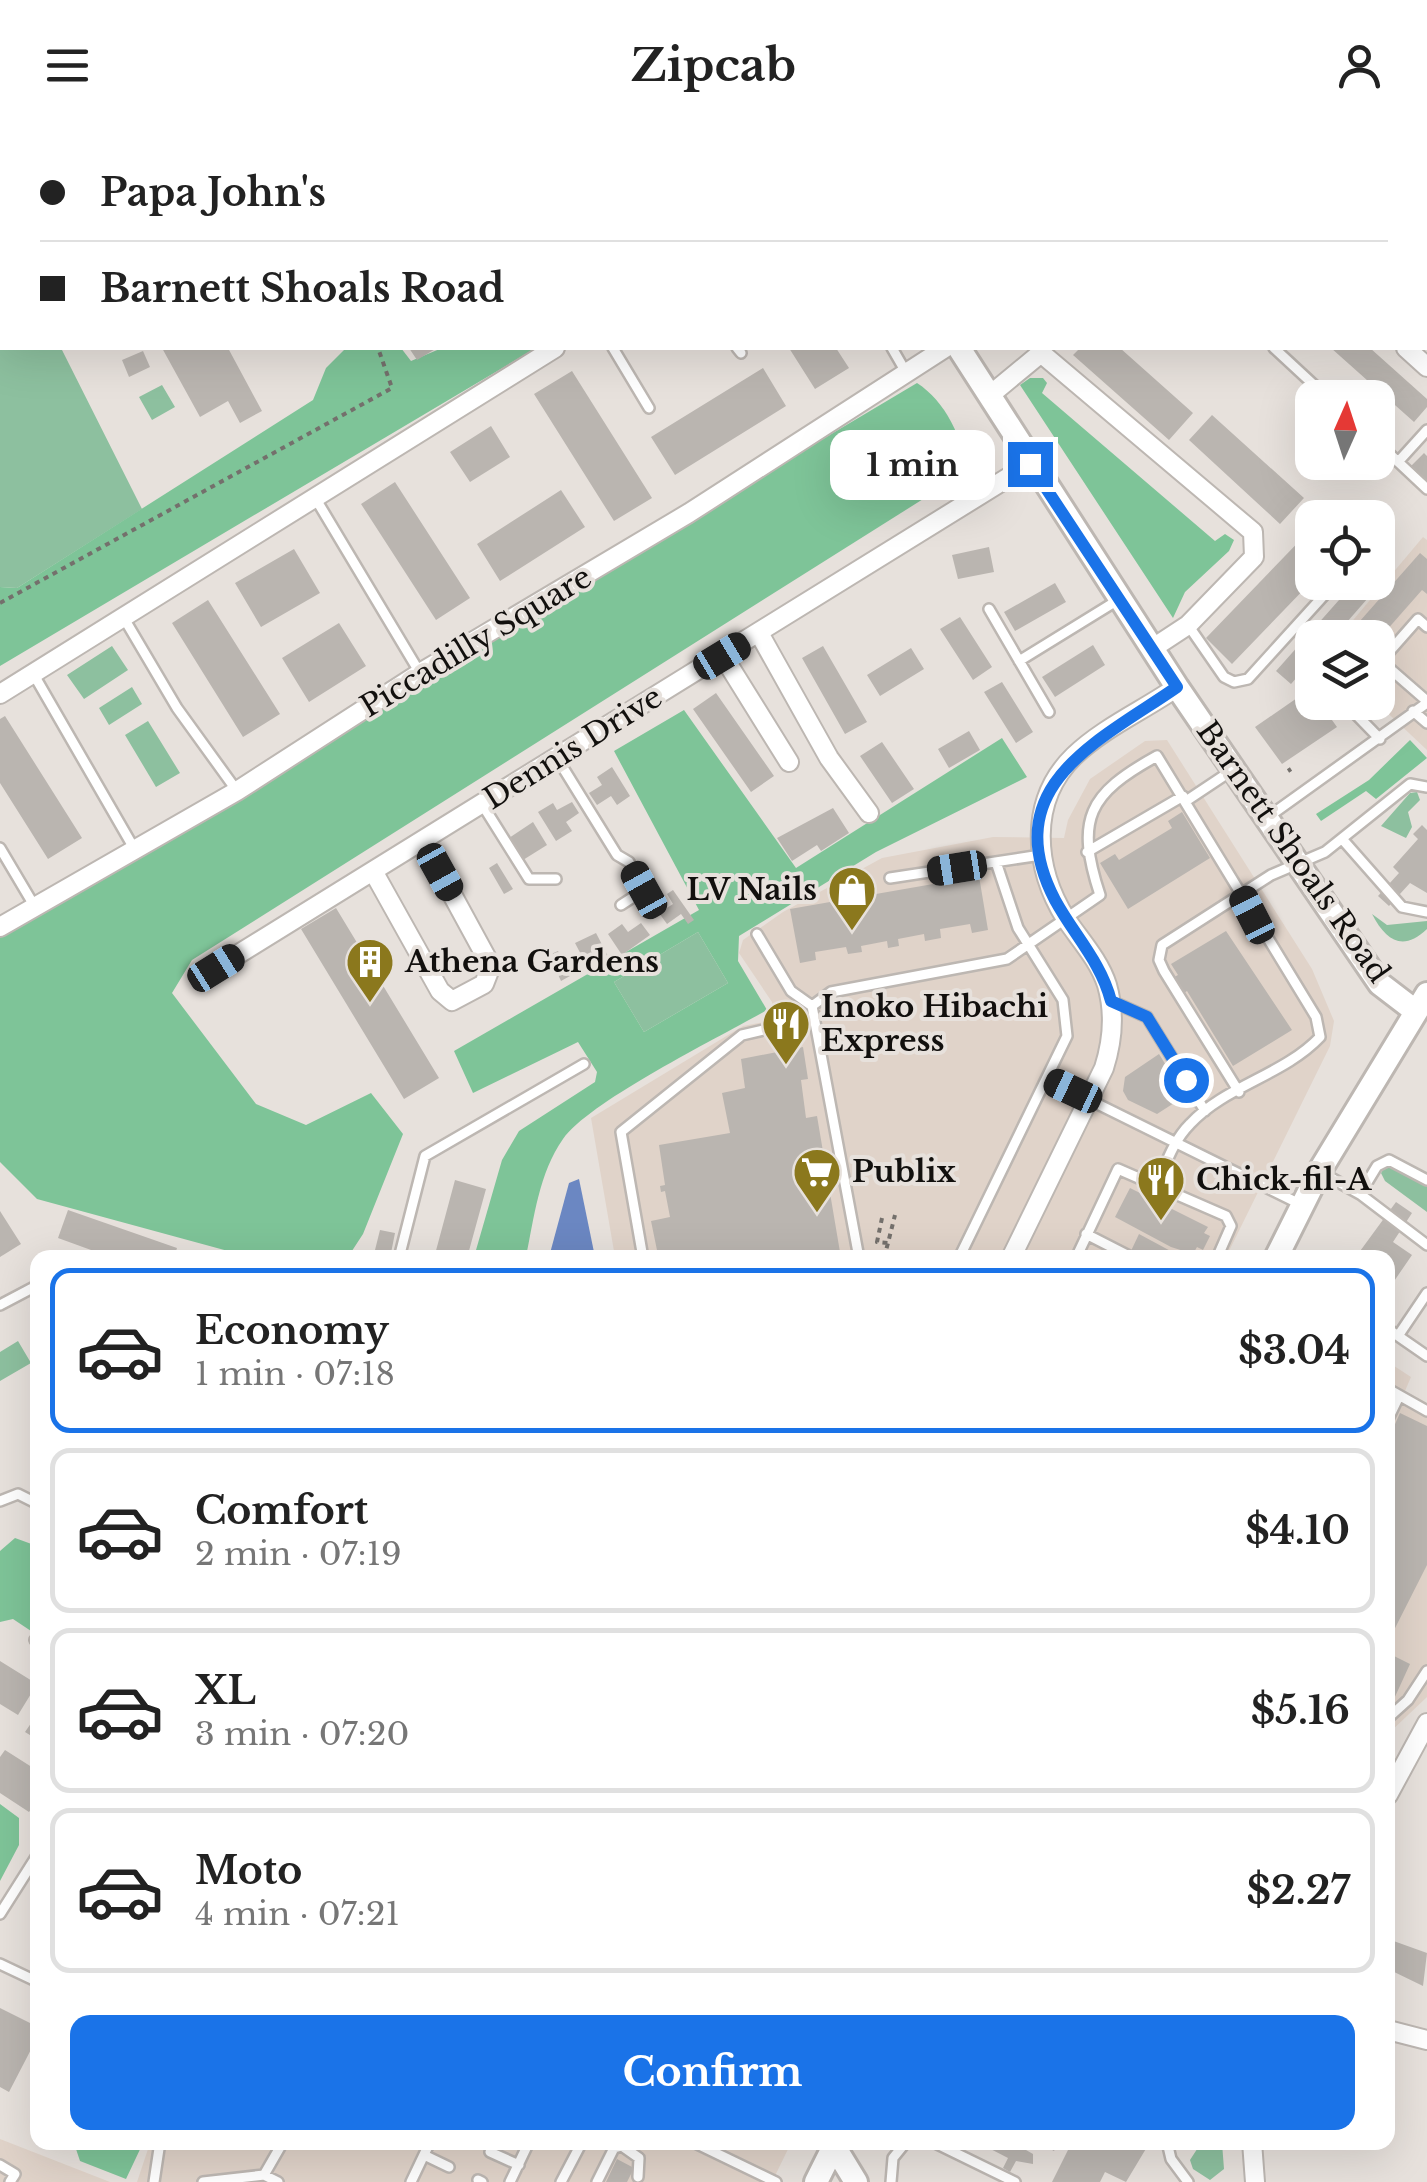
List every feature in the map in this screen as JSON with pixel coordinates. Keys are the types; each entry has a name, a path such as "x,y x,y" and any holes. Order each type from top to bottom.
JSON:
{"main road":[{"name":"Barnett Shoals Road","path":"960,350 1030,464 1177,687 1380,984 1421,1002 1319,1172 1282,1250"},
{"path":"816,2182 832,2150"},
{"path":"838,2150 856,2182"}],"street":[{"path":"0,694 125,620 314,496 552,350"},
{"name":"Piccadilly Square","path":"0,927 36,910 237,791 420,673 688,514 943,350"},
{"path":"989,396 1044,350 1253,532 1254,557 1188,625 1153,648"},
{"path":"1408,350 1427,367"},
{"name":"Dennis Drive","path":"216,968 1030,464"},
{"path":"759,633 830,758 869,813"},
{"path":"722,656 789,762"},
{"path":"1015,1250 1110,1052 1111,1001 1097,963 1048,884 1041,856 1042,813 1067,764 1091,742 1177,687"},
{"path":"374,871 440,991 452,1002 484,984 491,966 422,841"},
{"path":"1395,1782 1427,1723"},
{"path":"1395,2032 1427,2040"},
{"path":"1253,2150 1255,2182"}],"lane":[{"path":"614,350 649,408"},
{"path":"893,350 907,374"},
{"path":"1276,350 1309,380"},
{"path":"1398,462 1427,430"},
{"path":"1395,459 1427,489"},
{"path":"314,496 420,673"},
{"path":"1019,661 1120,599"},
{"path":"1188,625 1224,677 1234,682 1248,678 1320,600"},
{"path":"989,609 1049,712"},
{"path":"1268,817 1427,702 1380,661 1418,619 1427,626"},
{"path":"125,620 177,708 237,791"},
{"path":"33,674 134,850"},
{"path":"1413,712 1427,723"},
{"path":"1362,720 1380,739"},
{"path":"812,1006 832,992 1006,959 1100,895 1087,852 1091,812 1104,790 1157,756 1316,1017 1320,1037 1205,1111 1175,1142 1156,1186"},
{"path":"557,758 616,855 629,862 644,890 622,905"},
{"path":"1087,852 1234,769"},
{"path":"1239,1092 1164,971 1159,952 1171,937 1343,840 1410,784 1427,787"},
{"path":"482,804 530,879 556,879"},
{"path":"1343,840 1402,907 1427,912"},
{"path":"0,848 36,910"},
{"path":"890,878 1041,856"},
{"path":"963,1250 1049,1080 1066,1036 1066,1008 1055,982 1013,918 996,862"},
{"path":"757,934 791,990 812,1006"},
{"path":"1111,1001 1147,1017 1205,1111"},
{"path":"812,1006 856,1250"},
{"path":"642,1250 621,1132 742,1035 812,1020"},
{"path":"401,1250 425,1156 584,1064"},
{"path":"1049,1080 1302,1205"},
{"path":"1360,1194 1383,1161 1397,1160 1427,1180"},
{"path":"1079,1250 1118,1169 1226,1216 1231,1226 1220,1250"},
{"path":"1319,1172 1360,1194 1427,1245"},
{"path":"1086,1234 1118,1250"},
{"path":"0,1306 30,1289"},
{"path":"1398,1336 1427,1293"},
{"path":"1395,1334 1427,1356"},
{"path":"1395,1393 1427,1411"},
{"path":"1395,1404 1399,1396"},
{"path":"0,1501 18,1494 30,1500"},
{"path":"1395,1712 1427,1671"},
{"path":"0,1914 30,1867"},
{"path":"0,1964 30,1978"},
{"path":"154,2182 159,2150"},
{"path":"264,2174 278,2150"},
{"path":"410,2182 426,2150"},
{"path":"510,2182 525,2150"},
{"path":"562,2182 578,2150"},
{"path":"597,2182 613,2150"},
{"path":"628,2150 639,2158 637,2180 651,2182"},
{"path":"710,2150 776,2182"},
{"path":"891,2182 892,2158 899,2150"},
{"path":"949,2150 1016,2182"},
{"path":"1169,2150 1188,2182"},
{"path":"490,2152 518,2165"},
{"path":"424,2155 449,2167"},
{"path":"0,2166 15,2174 10,2182"},
{"path":"203,2182 264,2174 278,2182"}],"path":[{"path":"0,603 392,388 379,350"},
{"path":"886,1250 895,1215"},
{"path":"882,1218 876,1242 888,1242"}],"shaded area":[{"path":"1423,537 1427,540 1427,750 1395,720 1395,620 1353,620 1370,600 1395,600 1395,570"},
{"path":"1167,740 1312,969 1334,1021 1330,1046 1229,1250 614,1250 591,1118 743,1026 774,1020 772,1002 739,953 743,940 783,912 882,858 993,837 1064,838 1068,820 1090,779 1145,741"},
{"path":"1395,1367 1411,1377 1405,1391 1427,1403 1427,1697 1395,1727"},
{"path":"0,2139 110,2182 0,2182"},
{"path":"148,2150 788,2150 772,2182 137,2182"}],"green space":[{"path":"0,350 62,350 142,509 17,588 0,587"},
{"path":"344,350 403,350 411,361 437,350 533,350 0,666 0,587 17,588 313,400 326,368"},
{"path":"1030,378 1043,378 1047,383 1042,393 1215,541 1225,534 1234,540 1229,551 1185,592 1173,618 1020,385"},
{"path":"917,383 936,400 951,422 966,472 192,960 172,993 256,1104 306,1125 371,1093 403,1134 363,1234 353,1250 224,1250 37,1199 0,1162 0,929"},
{"path":"162,385 175,407 152,420 139,397"},
{"path":"112,646 128,670 84,699 67,675"},
{"path":"132,687 142,704 109,725 99,708"},
{"path":"684,710 796,868 1002,738 1027,777 876,852 739,936 738,961 767,1010 627,1088 578,1123 563,1139 548,1166 527,1250 476,1250 502,1160 519,1131 595,1082 597,1072 578,1042 473,1093 454,1051 699,910 614,751","holes":["698,932 728,983 644,1032 614,982"]},
{"path":"148,721 180,773 156,787 125,735"},
{"path":"1410,740 1427,758 1376,799 1366,791 1321,821 1316,814 1369,780"},
{"path":"1417,792 1420,800 1408,812 1412,827 1406,838 1381,826 1410,793"},
{"path":"1372,914 1387,925 1427,921 1427,929 1410,940 1396,940 1383,931"},
{"path":"698,932 728,983 644,1032 614,982"},
{"path":"1387,1164 1427,1186 1427,1212 1385,1181 1381,1173"},
{"path":"18,1341 30,1364 0,1381 0,1352"},
{"path":"15,1538 30,1543 30,1630 13,1619 0,1622 0,1551"},
{"path":"0,1804 19,1818 19,1845 0,1881"},
{"path":"77,2150 140,2150 126,2179 80,2161"},
{"path":"1196,2150 1223,2150 1224,2169 1210,2180 1193,2169 1190,2160"}],"water":[{"path":"579,1179 594,1250 551,1250 569,1183"}],"building":[{"path":"163,350 229,350 262,411 240,423 228,401 200,417"},
{"path":"410,350 434,350 417,360"},
{"path":"790,350 837,350 849,368 815,389"},
{"path":"1078,350 1122,350 1193,413 1169,440 1073,355"},
{"path":"1333,350 1372,350 1427,399 1427,407 1414,422 1395,405 1395,380 1367,380"},
{"path":"143,351 150,367 129,377 122,360"},
{"path":"763,368 786,406 675,475 651,437"},
{"path":"572,371 652,498 614,521 534,394"},
{"path":"1212,415 1304,498 1295,500 1295,508 1280,524 1189,440"},
{"path":"491,426 510,457 470,482 450,452"},
{"path":"1424,453 1427,456 1427,481 1411,466"},
{"path":"395,482 470,598 436,620 361,504"},
{"path":"561,490 585,527 500,581 477,544"},
{"path":"1295,546 1295,599 1232,664 1206,638"},
{"path":"989,547 994,572 958,579 952,555"},
{"path":"294,549 320,593 261,627 235,583"},
{"path":"1420,553 1427,559 1427,594 1422,590 1395,621 1361,620 1379,600 1395,600 1395,581"},
{"path":"1055,583 1066,602 1015,631 1004,612"},
{"path":"208,600 280,714 243,737 172,623"},
{"path":"1339,600 1366,600 1349,620 1321,620"},
{"path":"960,617 992,667 973,680 940,629"},
{"path":"339,623 366,666 309,702 282,658"},
{"path":"1093,645 1105,665 1055,697 1042,677"},
{"path":"823,646 867,722 845,734 802,658"},
{"path":"911,648 924,669 880,696 867,675"},
{"path":"1295,650 1295,679 1291,684 1276,671"},
{"path":"1002,682 1033,732 1016,743 984,692"},
{"path":"716,693 774,776 751,792 693,709"},
{"path":"1295,699 1295,720 1332,720 1337,727 1282,764 1255,727"},
{"path":"5,716 82,838 48,859 0,783 0,719"},
{"path":"969,731 980,750 949,768 938,749"},
{"path":"882,742 914,789 892,803 860,756"},
{"path":"612,767 630,796 617,805 611,796 597,805 589,793 602,785 597,777"},
{"path":"572,802 579,813 566,822 572,831 556,841 538,812 553,803 557,810"},
{"path":"833,808 849,833 821,851 817,845 792,861 777,838"},
{"path":"1182,812 1210,858 1128,909 1100,863 1115,854 1119,860 1172,828 1168,821"},
{"path":"533,822 547,845 523,860 509,838"},
{"path":"1422,825 1427,830 1427,893 1410,883 1389,906 1378,896 1399,873 1393,867 1418,839 1413,834"},
{"path":"497,863 513,889 504,894 489,868"},
{"path":"979,876 988,930 972,933 970,924 940,929 941,938 925,941 924,934 898,939 899,946 888,948 887,941 861,946 862,952 848,954 846,947 815,952 816,960 800,963 790,909"},
{"path":"673,890 694,920 688,924 681,914 667,924 659,913 673,904 667,894"},
{"name":"Athena Gardens","path":"336,908 439,1078 404,1099 301,929"},
{"path":"641,923 650,935 622,955 608,934 622,924 628,932"},
{"path":"1226,931 1292,1030 1233,1066 1187,991 1175,999 1165,982 1178,975 1171,964"},
{"path":"596,933 609,958 588,968 575,943"},
{"path":"558,951 570,976 561,981 549,955"},
{"path":"803,1047 808,1079 801,1080 806,1118 817,1116 840,1250 657,1250 651,1221 670,1217 665,1191 661,1192 660,1186 665,1185 659,1145 730,1133 722,1093 745,1088 741,1059"},
{"path":"1159,1054 1185,1096 1157,1114 1128,1100 1123,1091 1125,1077"},
{"path":"455,1180 486,1189 469,1250 436,1250"},
{"name":"Chick-fil-A","path":"1130,1188 1208,1227 1204,1233 1210,1236 1203,1250 1180,1250 1115,1217"},
{"path":"1396,1202 1412,1213 1393,1242 1412,1255 1395,1280 1395,1250 1361,1250"},
{"path":"68,1210 177,1248 91,1250 58,1238"},
{"path":"0,1211 21,1244 0,1257"},
{"path":"380,1230 395,1233 392,1250 375,1250"},
{"path":"1139,1234 1169,1250 1131,1250"},
{"path":"1400,1413 1427,1426 1427,1565 1395,1628 1395,1424"},
{"path":"1395,1656 1410,1664 1395,1697"},
{"path":"0,1661 30,1680 30,1695 18,1715 0,1704"},
{"path":"5,1750 30,1766 29,1812 0,1793 0,1757"},
{"path":"1395,1942 1427,1953 1423,1986 1395,1972"},
{"path":"0,2008 30,2023 30,2051 9,2092 0,2087"},
{"path":"992,2150 1026,2150 1033,2154 1033,2164 1016,2161 1010,2172 1003,2168 1008,2158"},
{"path":"1068,2150 1145,2150 1126,2182 1105,2172 1100,2182 1052,2182"},
{"path":"617,2159 634,2168 627,2182 606,2182"}],"place":[{"name":"LV Nails","path":"852,932"},
{"name":"Athena Gardens","path":"370,1004"},
{"name":"Inoko Hibachi Express","path":"786,1066"},
{"name":"Publix","path":"817,1214"},
{"name":"Chick-fil-A","path":"1161,1222"}],"route":[{"path":"1030,464 1177,687 1091,742 1067,764 1042,813 1040,842 1048,884 1097,963 1111,1001 1147,1017 1186,1080"}]}
